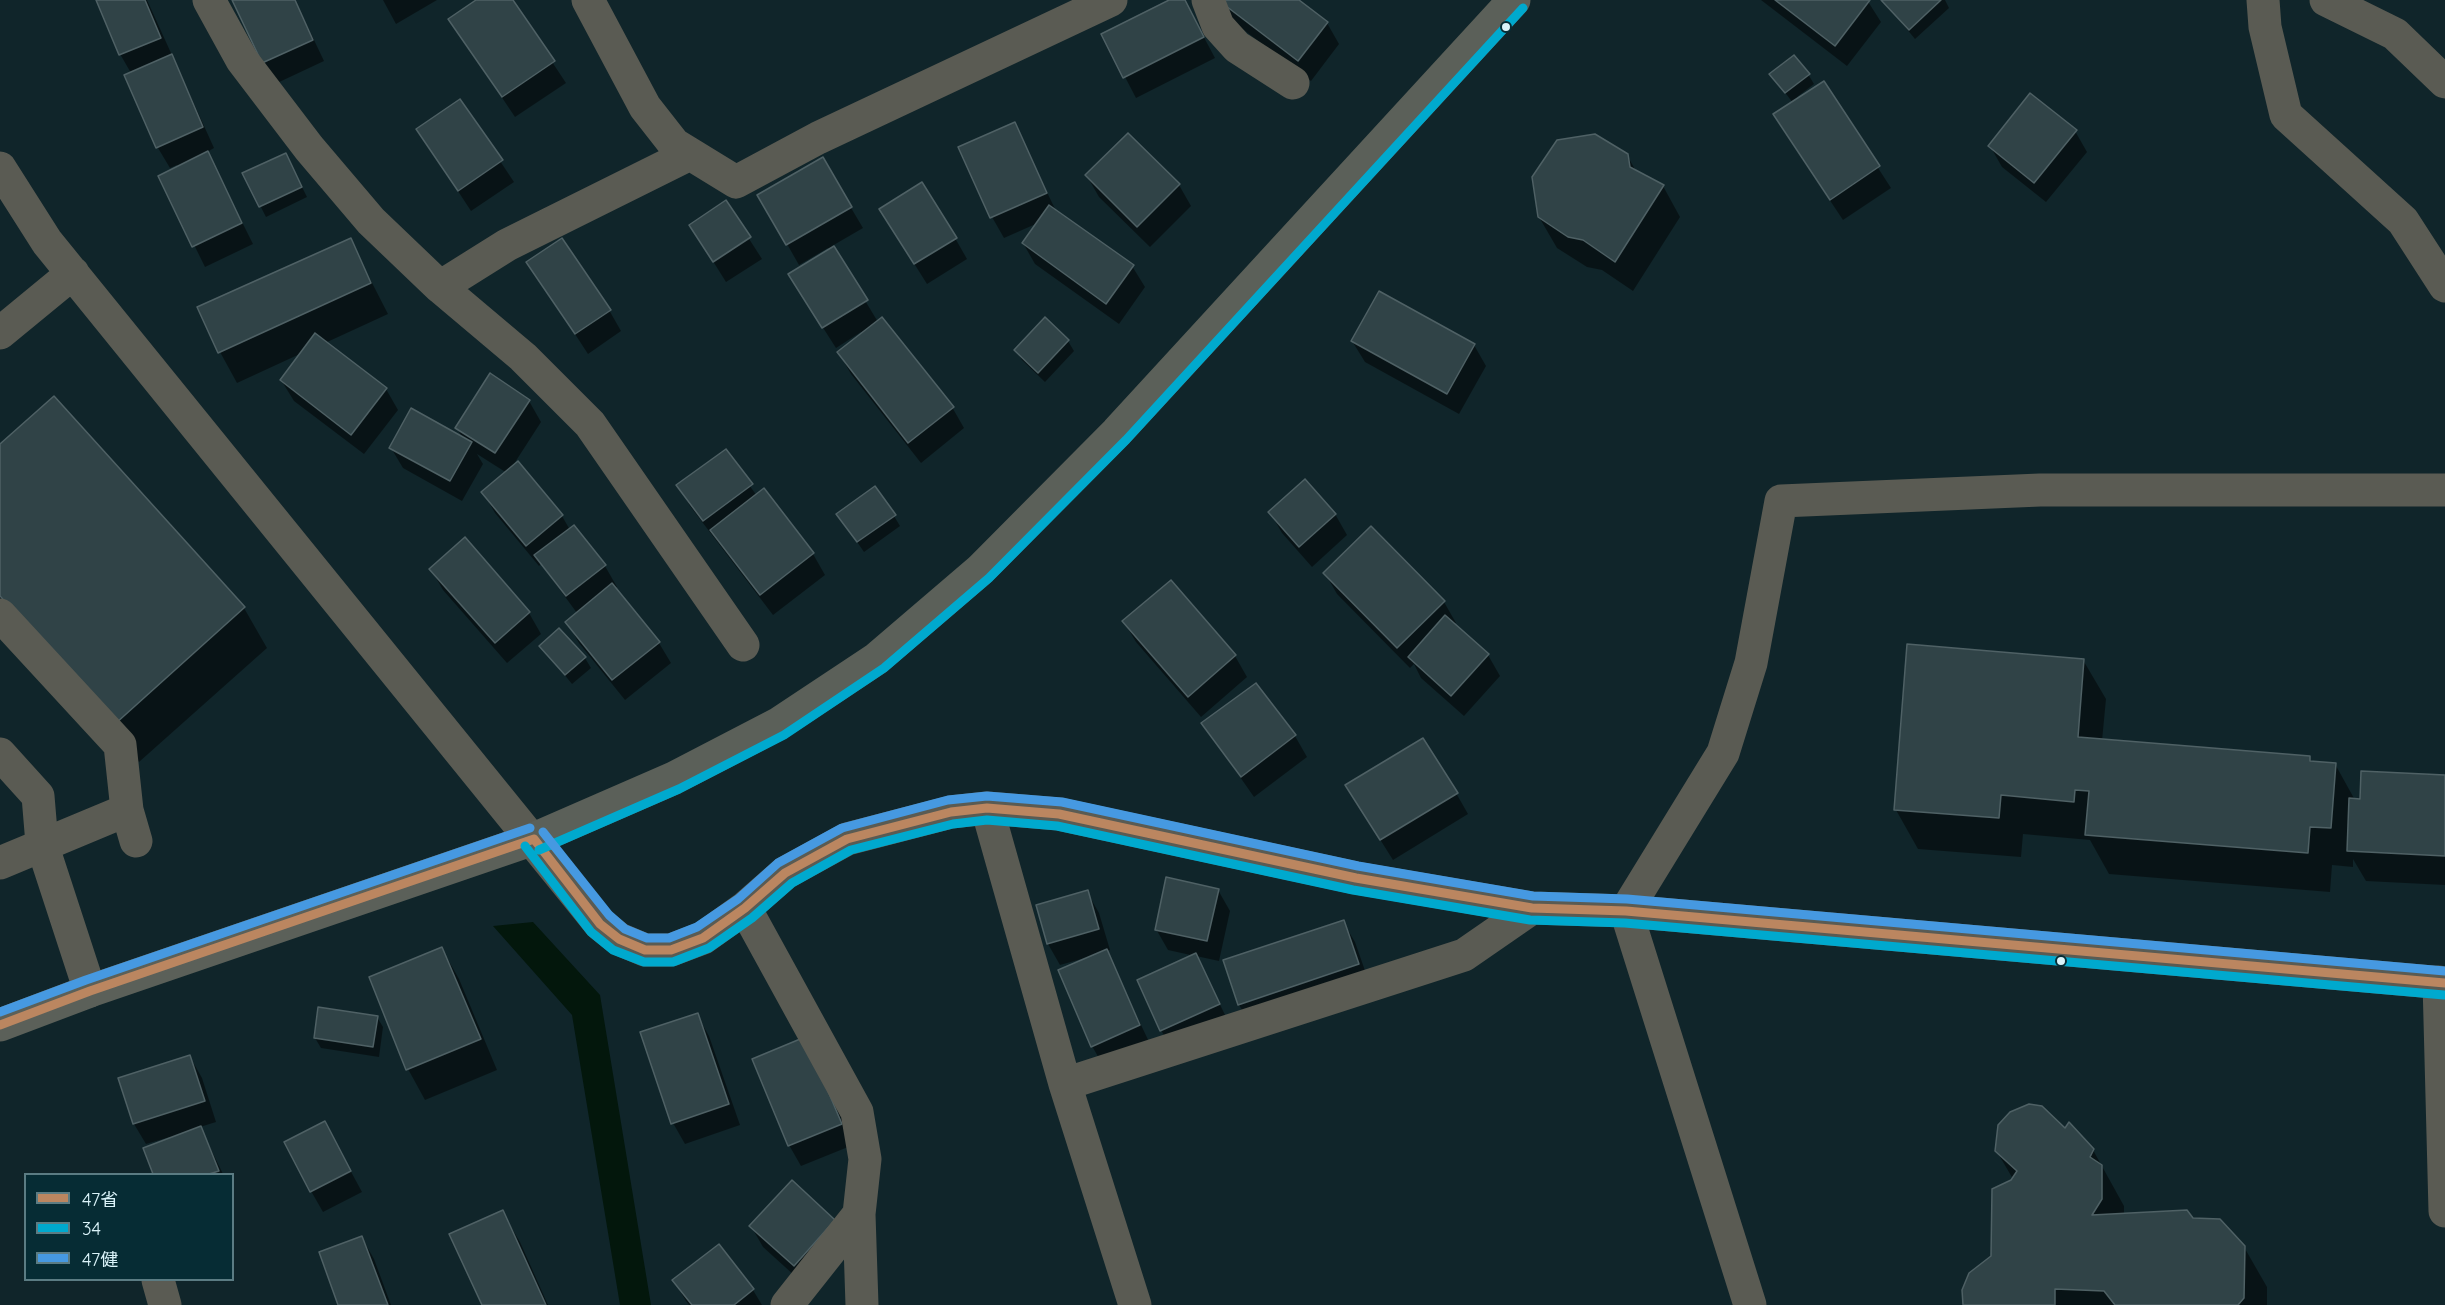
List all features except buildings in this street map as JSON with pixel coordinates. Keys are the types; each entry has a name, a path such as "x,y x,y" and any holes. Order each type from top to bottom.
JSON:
{"highway":[{"path":"0,1025 90,991 534,839 674,778 778,724 876,659 980,570 1117,432 1514,0"}],"street":[{"path":"209,0 242,60 309,148 370,221 440,287 523,357 590,424 742,645"},
{"path":"588,0 645,106 674,144 736,182 818,138 1111,0"},
{"path":"1208,0 1218,26 1237,46 1293,83"},
{"path":"2263,0 2265,27 2286,115 2403,221 2445,286"},
{"path":"2326,0 2395,34 2445,82"},
{"path":"440,287 507,245 690,154"},
{"path":"0,168 47,242 534,839 600,924 618,939 645,950 671,950 703,938 745,908 785,873 847,839 951,812 987,808 1059,814 1356,878 1532,908 1626,911 2442,983 2445,1211"},
{"path":"0,333 73,273"},
{"path":"1626,911 1682,825 1723,753 1751,663 1781,501 2040,490 2445,490"},
{"path":"0,615 120,745 127,810 136,841"},
{"path":"0,754 38,796 42,844 90,991"},
{"path":"987,808 1065,1084 1135,1305"},
{"path":"0,863 127,810"},
{"path":"745,908 857,1112 865,1160 859,1214 862,1305"},
{"path":"1065,1084 1464,955 1532,908"},
{"path":"1626,911 1750,1305"},
{"path":"787,1305 859,1214"},
{"path":"158,1281 165,1305"}],"shaded area":[{"path":"533,922 600,995 651,1305 620,1305 572,1015 493,926"}],"transit line":[{"name":"34","path":"539,850 679,789 784,735 884,668 989,578 1126,440 1523,8"},
{"name":"47健","path":"543,832 609,915 625,929 647,938 669,938 697,927 738,899 778,863 842,828 948,800 987,796 1062,802 1358,866 1533,896 1627,899 2445,971"},
{"name":"47省","path":"534,839 600,924 619,939 645,950 671,950 703,938 745,908 785,873 847,839 951,812 987,808 1059,814 1356,878 1532,908 1626,911 2445,983"},
{"name":"34","path":"525,846 591,932 613,950 644,962 673,962 709,948 752,918 792,883 851,850 953,824 987,820 1057,826 1353,890 1530,920 1625,923 2444,995"},
{"name":"47健","path":"0,1012 86,980 530,828"},
{"name":"47省","path":"0,1025 90,991 534,839"}]}
